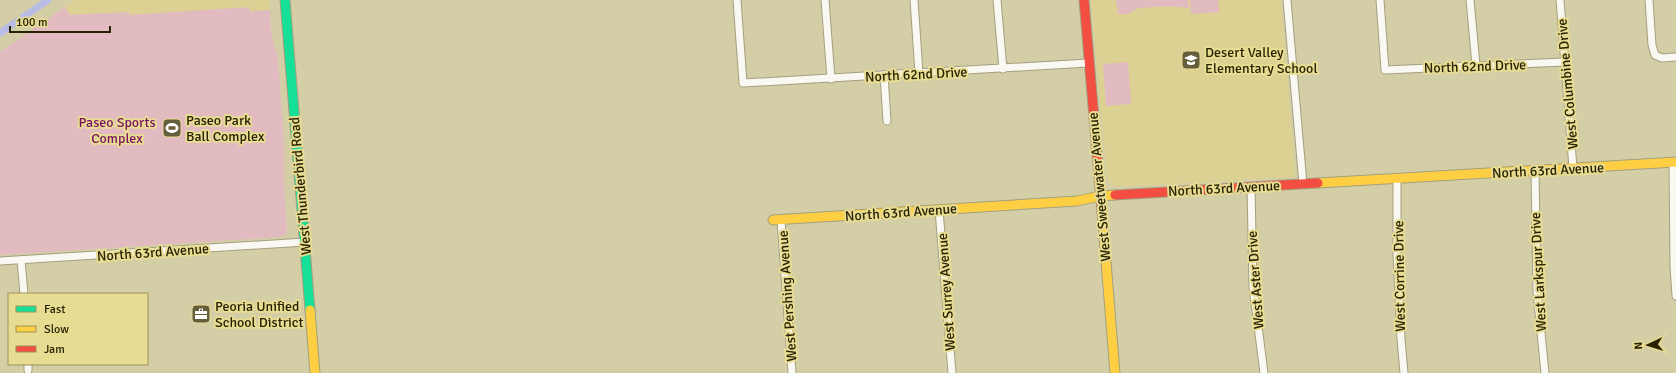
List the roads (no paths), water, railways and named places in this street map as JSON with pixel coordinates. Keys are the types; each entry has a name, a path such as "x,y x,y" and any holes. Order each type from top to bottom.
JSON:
{"street":[{"name":"West Thunderbird Road","path":"285,0 316,373"},
{"name":"North 62nd Drive","path":"737,0 743,83 1088,63"},
{"path":"825,0 831,78"},
{"path":"914,0 919,73"},
{"path":"997,0 1003,69"},
{"name":"West Sweetwater Avenue","path":"1084,0 1088,63 1115,373"},
{"path":"1287,0 1303,184"},
{"name":"North 62nd Drive","path":"1380,0 1385,70 1565,62"},
{"path":"1470,0 1476,65"},
{"name":"West Columbine Drive","path":"1560,0 1573,168"},
{"path":"1649,0 1652,44 1655,55 1662,58 1676,57"},
{"path":"884,75 887,121"},
{"name":"North 63rd Avenue","path":"777,220 1077,201 1100,196 1675,162"},
{"path":"1675,162 1674,266 1676,296"},
{"name":"West Larkspur Drive","path":"1535,170 1537,292 1545,373"},
{"name":"West Corrine Drive","path":"1397,178 1397,255 1400,340 1404,373"},
{"name":"West Aster Drive","path":"1251,187 1253,287 1264,373"},
{"name":"West Surrey Avenue","path":"939,210 952,373"},
{"name":"West Pershing Avenue","path":"777,220 792,373"},
{"name":"North 63rd Avenue","path":"0,261 305,242"},
{"path":"21,260 24,293"}],"waterway":[{"path":"0,33 48,0"}],"place":[{"name":"Desert Valley Elementary School","path":"1191,60"},
{"name":"Paseo Park Ball Complex","path":"172,128"},
{"name":"Peoria Unified School District","path":"201,314"}],"park label":[{"name":"Paseo Sports Complex","path":"117,130"}]}
